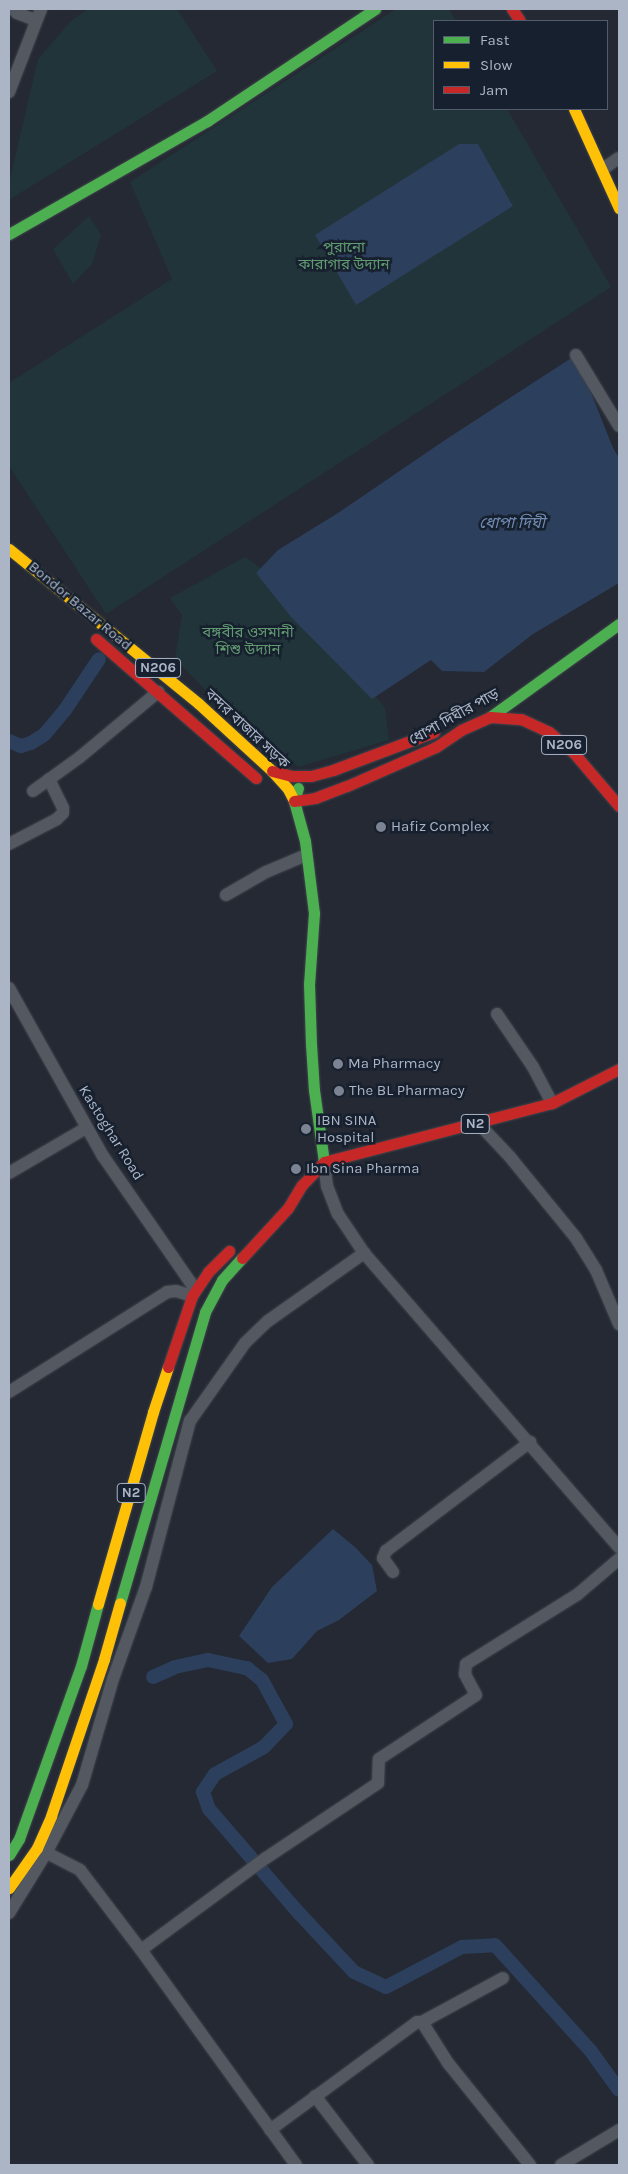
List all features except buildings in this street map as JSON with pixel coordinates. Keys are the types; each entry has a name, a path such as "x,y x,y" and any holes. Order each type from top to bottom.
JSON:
{"main road":[{"path":"9,234 114,176 207,121 375,9"},
{"path":"512,9 519,20"},
{"path":"574,110 603,169 619,208"},
{"name":"বন্দর বাজার সড়ক","path":"9,549 163,673 272,771 288,789 294,801 301,829 314,913 309,984 311,1044 314,1090 324,1162"},
{"name":"ধোপা দিঘীর পাড়","path":"321,796 436,747 461,730 490,717 619,624"},
{"name":"Bondor Bazar Road","path":"87,631 271,790 294,801"},
{"name":"N206","path":"490,717 522,719 549,732 573,752 619,806"},
{"name":"N206","path":"272,771 292,776 308,776 334,770 431,732 461,730"},
{"path":"294,801 298,788 308,776"},
{"path":"301,829 321,796"},
{"name":"N206","path":"294,801 321,796"},
{"name":"N2","path":"267,1213 280,1200 302,1185 324,1162 552,1103 619,1069"},
{"name":"N2","path":"9,1888 42,1851 51,1816 104,1659 205,1312 222,1280 288,1208 302,1185"},
{"name":"N2","path":"9,1855 18,1839 81,1666 153,1412 193,1292 240,1239"}],"street":[{"path":"9,92 38,14 17,13 13,9"},
{"path":"603,169 619,158"},
{"path":"576,355 619,426"},
{"path":"33,791 80,757 158,692"},
{"path":"9,844 57,819 63,813 63,808 48,780"},
{"path":"226,895 266,872 306,855"},
{"name":"Kastoghar Road","path":"9,988 86,1128 193,1292"},
{"path":"497,1014 532,1067 552,1103"},
{"path":"478,1123 510,1157 576,1238 596,1270 619,1324"},
{"path":"9,1173 86,1128"},
{"path":"324,1162 327,1186 338,1214 364,1253 530,1442 619,1547"},
{"path":"9,1914 42,1851 82,1785 113,1679 146,1587 190,1421 245,1342 268,1321 364,1253"},
{"path":"9,1392 167,1292 193,1292"},
{"path":"393,1572 383,1558 386,1551 530,1442"},
{"path":"141,1950 240,1876 378,1783 379,1759 476,1695 465,1674 466,1664 578,1594 619,1559"},
{"path":"18,1839 80,1870 141,1950 293,2164"},
{"path":"270,2130 417,2022 422,2022 503,1978"},
{"path":"422,2022 448,2063 530,2165"},
{"path":"314,2096 368,2165"},
{"path":"561,2165 619,2130"}],"green space":[{"path":"88,9 177,9 217,71 9,200 9,183 38,59 71,21"},
{"name":"পুরানো কারাগার উদ্যান","path":"396,9 449,9 455,20 433,20 433,110 508,110 611,287 106,614 9,466 9,383 172,279 130,182"},
{"path":"89,216 101,235 92,264 73,284 53,249"},
{"name":"বঙ্গবীর ওসমানী শিশু উদ্যান","path":"245,557 287,587 385,708 389,740 298,767 235,720 175,659 182,615 170,598"}],"water":[{"path":"459,144 478,144 513,206 356,305 315,235"},
{"name":"ধোপা দিঘী","path":"576,355 613,448 619,458 619,583 533,634 484,672 442,671 431,660 372,699 291,617 256,573 278,550 338,513 445,440"},
{"path":"333,1529 355,1547 372,1565 377,1591 339,1620 317,1631 292,1659 268,1663 239,1636 272,1587"}],"waterway":[{"path":"9,741 21,746 31,743 44,735 65,710 99,659"},
{"path":"153,1677 175,1667 208,1660 247,1668 262,1680 286,1724 264,1747 215,1774 203,1792 209,1809 298,1912 354,1972 386,1987 462,1947 495,1945 590,2050 619,2090"}],"traffic: fast":[{"path":"9,234 207,121 375,9"},
{"path":"490,717 619,624"},
{"path":"298,788 294,801 305,841 314,913 309,984 311,1044 314,1090 324,1162"},
{"path":"120,1603 205,1312 222,1280 242,1258"},
{"path":"9,1855 19,1839 81,1666 98,1604"}],"traffic: slow":[{"path":"574,110 619,208"},
{"path":"9,549 199,704 272,771 288,789 294,801"},
{"path":"98,1604 153,1412 168,1367"},
{"path":"9,1888 37,1848 51,1816 104,1659 120,1603"}],"traffic: jam":[{"path":"512,9 519,20"},
{"path":"96,639 256,778"},
{"path":"294,801 315,798 347,786 436,747 461,730 490,717 521,719 549,732 573,752 619,806"},
{"path":"272,771 292,776 311,776 333,770 434,732"},
{"path":"242,1258 288,1208 302,1185 324,1162 552,1103 619,1069"},
{"path":"168,1367 192,1296 208,1272 229,1251"}],"place":[{"name":"Hafiz Complex","path":"381,827"},
{"name":"Ma Pharmacy","path":"338,1064"},
{"name":"The BL Pharmacy","path":"339,1091"},
{"name":"IBN SINA Hospital","path":"306,1129"},
{"name":"Ibn Sina Pharma","path":"296,1169"}]}
